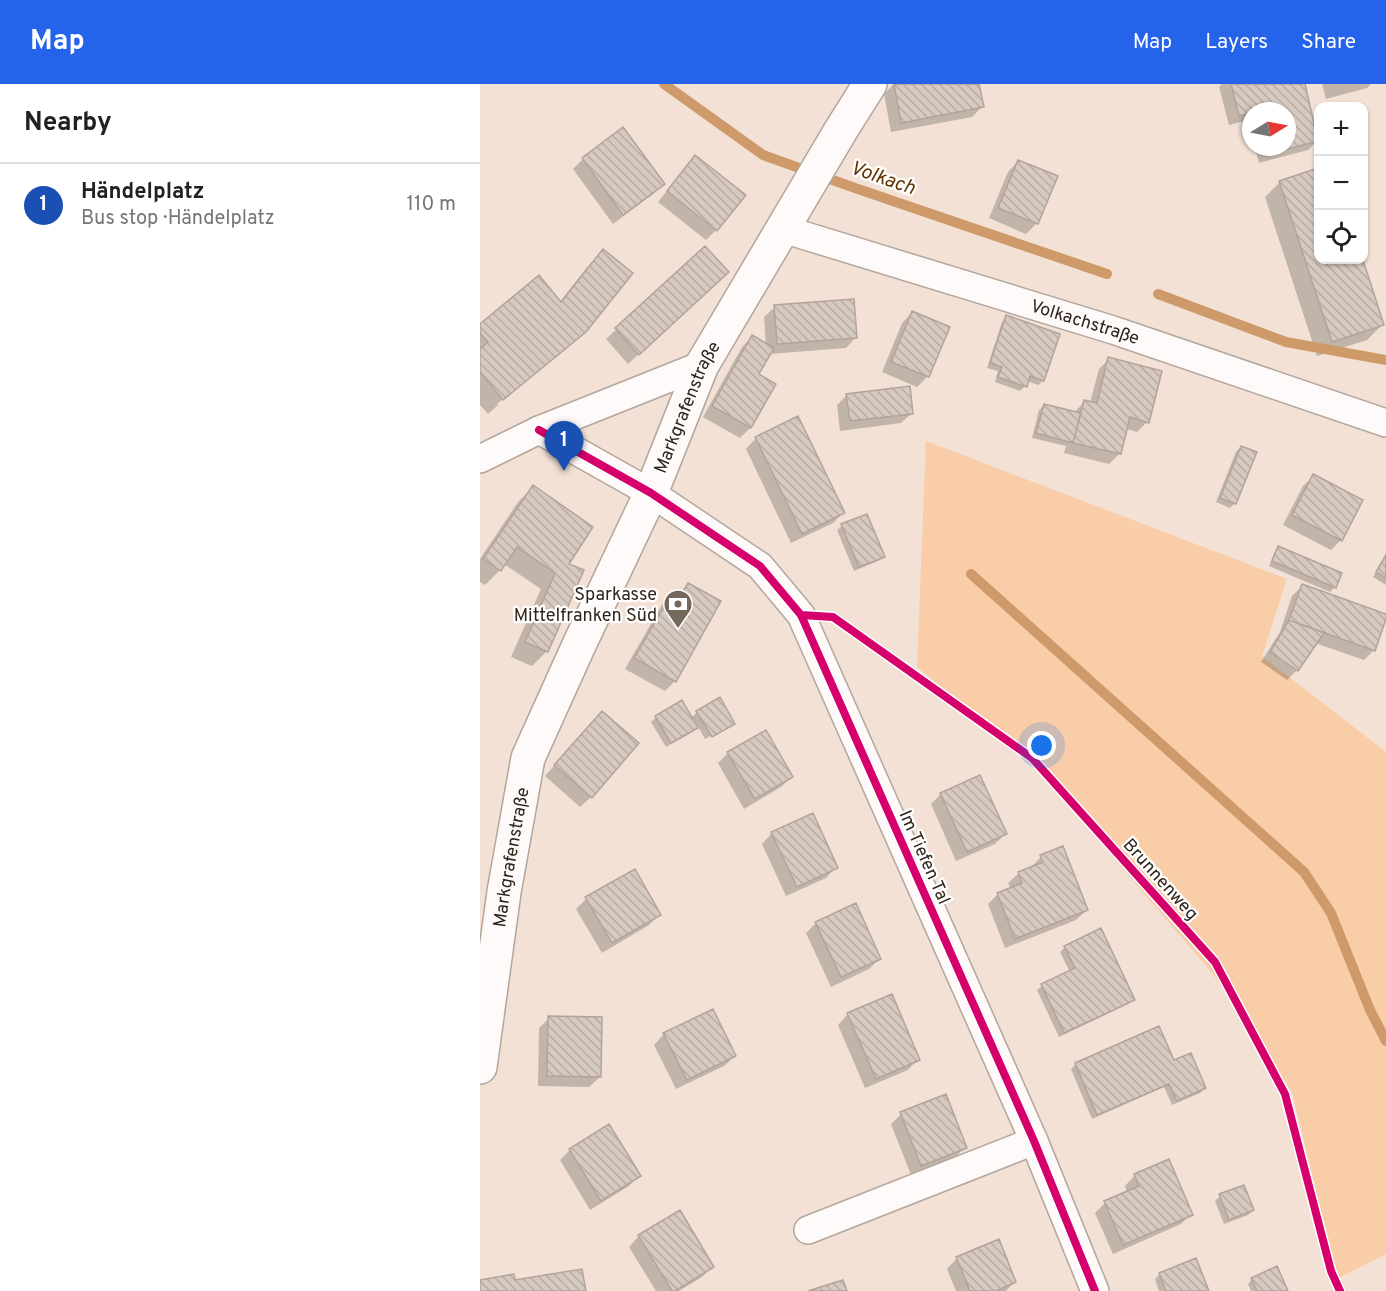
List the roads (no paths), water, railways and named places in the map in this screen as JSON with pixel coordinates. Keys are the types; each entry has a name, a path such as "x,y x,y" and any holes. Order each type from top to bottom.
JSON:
{"main road":[{"name":"Markgrafenstraße","path":"480,1066 504,892 528,758 651,493 702,365 870,84"}],"street":[{"name":"Volkachstraße","path":"788,220 1386,423"},
{"path":"480,459 539,430 702,365"},
{"name":"Im Tiefen Tal","path":"539,430 651,493 760,566 801,615 1034,1141 1095,1291"},
{"path":"808,1230 1034,1141"}],"waterway":[{"name":"Volkach","path":"664,84 763,155 1107,274"},
{"name":"Volkach","path":"1158,294 1286,342 1386,360"},
{"path":"971,574 1304,872 1331,913 1370,1010 1386,1041"}],"place":[{"name":"Händelplatz","path":"564,471"},
{"name":"Sparkasse Mittelfranken Süd","path":"678,630"}]}
